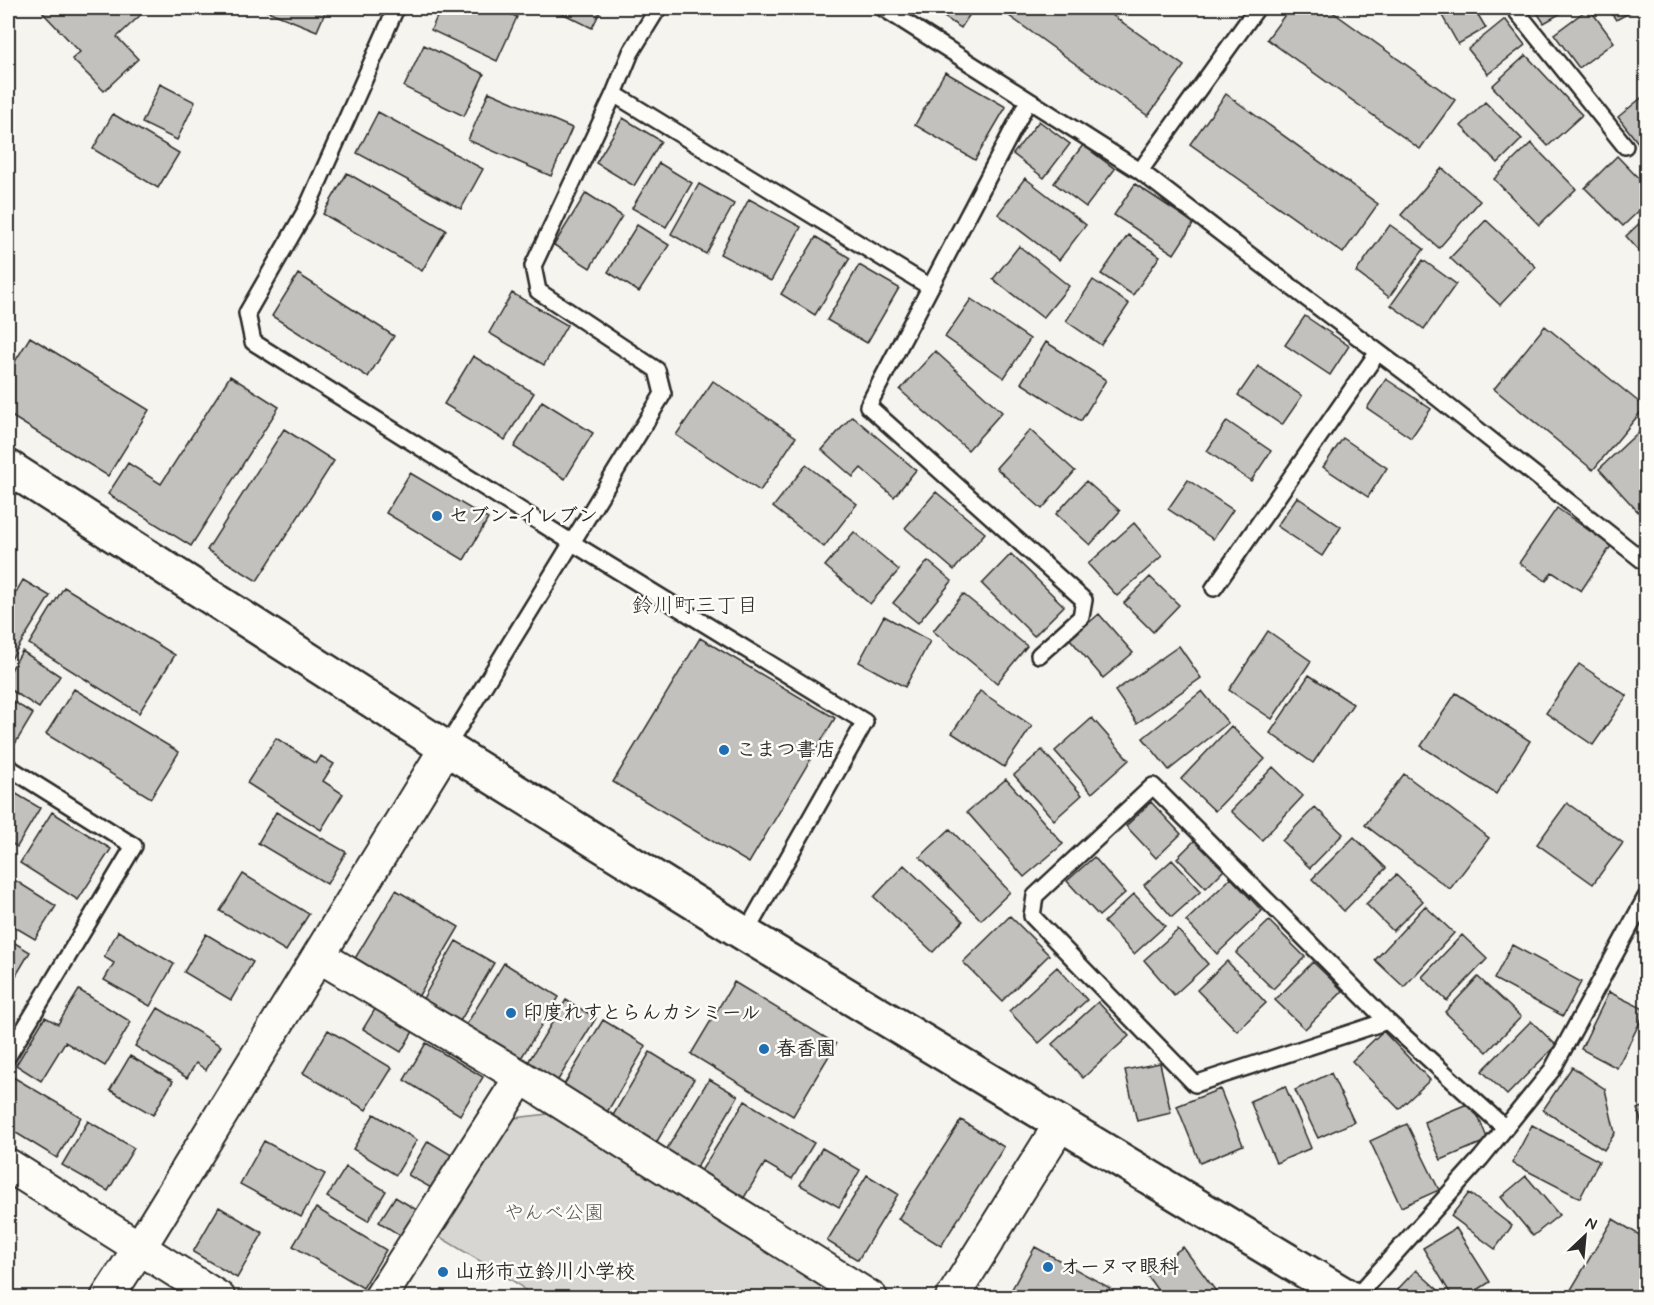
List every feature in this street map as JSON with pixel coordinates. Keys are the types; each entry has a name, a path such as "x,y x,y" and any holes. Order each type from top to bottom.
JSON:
{"street":[{"path":"8,467 446,748 745,934 1350,1298"},
{"path":"107,1298 446,748"},
{"path":"319,956 520,1077 871,1298"},
{"path":"381,1298 520,1077"},
{"path":"952,1298 1061,1123"},
{"path":"8,1165 219,1298"}],"lane":[{"path":"396,8 306,210 247,313 253,342 571,542 865,722 745,934"},
{"path":"446,748 663,394 657,370 538,291 533,266 614,94 631,52 658,8"},
{"path":"883,8 1140,171 1410,376 1647,563"},
{"path":"1140,171 1257,8"},
{"path":"1514,8 1625,146"},
{"path":"614,94 930,287"},
{"path":"1028,101 868,406 1084,600 1081,617 1039,655"},
{"path":"1214,588 1378,352"},
{"path":"8,767 134,846 8,1056"},
{"path":"1387,1021 1195,1084 1032,916 1035,896 1153,786 1387,1021 1505,1128"},
{"path":"1355,1298 1481,1158 1552,1070 1647,897"}],"green space":[{"name":"やんべ公園","path":"548,1114 844,1297 532,1297 518,1284 440,1237 514,1118"}],"building":[{"path":"48,8 148,8 117,37 138,59 104,91 72,59 80,52 43,13"},
{"path":"266,8 327,8 317,31 265,10"},
{"path":"441,8 497,8 517,17 497,61 431,30"},
{"path":"552,8 602,8 592,28"},
{"path":"930,8 974,8 961,28"},
{"path":"998,8 1102,8 1184,66 1148,116"},
{"path":"1290,8 1327,8 1455,100 1420,149 1267,39"},
{"path":"1447,8 1474,8 1486,28 1458,44 1440,12"},
{"path":"1534,8 1570,8 1544,23"},
{"path":"1589,8 1614,42 1579,68 1554,34"},
{"path":"1608,8 1638,8 1616,20"},
{"path":"1505,19 1525,45 1488,74 1468,49"},
{"path":"424,45 484,74 464,116 404,87"},
{"path":"1526,55 1582,115 1548,146 1492,86"},
{"path":"945,72 1006,107 975,160 915,125"},
{"path":"160,84 195,102 177,140 142,123"},
{"path":"489,92 572,128 551,176 468,140"},
{"path":"1226,94 1378,204 1343,253 1190,144"},
{"path":"1646,94 1646,153 1618,117"},
{"path":"1485,102 1522,139 1498,163 1461,126"},
{"path":"378,112 483,169 461,209 357,153"},
{"path":"113,114 179,153 158,188 93,149"},
{"path":"623,118 661,141 634,186 596,163"},
{"path":"1039,121 1070,144 1044,178 1013,154"},
{"path":"1531,143 1576,189 1539,225 1494,179"},
{"path":"1083,145 1115,169 1086,207 1054,183"},
{"path":"1617,156 1646,186 1646,204 1623,226 1585,188"},
{"path":"659,163 692,183 666,227 632,208"},
{"path":"1442,168 1480,201 1439,248 1401,215"},
{"path":"347,173 446,230 422,271 323,214"},
{"path":"1025,178 1086,225 1059,260 998,214"},
{"path":"699,184 734,204 706,254 671,234"},
{"path":"1135,184 1194,223 1174,254 1114,215"},
{"path":"586,193 622,216 590,268 554,245"},
{"path":"749,199 801,227 771,281 720,254"},
{"path":"1646,217 1646,259 1626,236"},
{"path":"1486,220 1536,267 1500,305 1450,258"},
{"path":"637,225 669,245 639,292 608,272"},
{"path":"1390,225 1424,249 1389,297 1356,272"},
{"path":"1128,235 1160,256 1133,295 1101,274"},
{"path":"816,237 850,258 815,315 781,294"},
{"path":"1019,246 1069,286 1043,318 993,279"},
{"path":"1423,260 1456,284 1424,329 1391,305"},
{"path":"859,265 899,288 867,343 827,320"},
{"path":"298,274 394,336 368,377 272,316"},
{"path":"1093,280 1129,304 1101,345 1066,321"},
{"path":"512,293 567,325 544,365 489,333"},
{"path":"971,299 1030,339 1004,378 945,337"},
{"path":"1305,316 1349,346 1330,375 1285,345"},
{"path":"1545,326 1645,407 1593,470 1494,389"},
{"path":"30,337 149,410 108,476 8,414 8,373"},
{"path":"1046,342 1106,380 1081,421 1021,383"},
{"path":"935,351 1002,412 968,450 900,390"},
{"path":"473,356 534,393 505,440 444,404"},
{"path":"1258,366 1302,396 1282,425 1238,395"},
{"path":"230,376 279,407 191,546 108,494 128,463 161,484"},
{"path":"1386,379 1431,409 1411,438 1367,408"},
{"path":"713,381 796,437 760,491 676,435"},
{"path":"542,401 593,433 565,479 514,447"},
{"path":"852,416 916,470 894,497 861,468 853,477 822,450"},
{"path":"1227,421 1271,451 1251,481 1207,451"},
{"path":"1646,425 1646,511 1641,515 1599,469"},
{"path":"284,429 334,461 257,581 207,550"},
{"path":"1030,430 1075,471 1042,509 996,468"},
{"path":"1343,438 1387,468 1368,497 1323,467"},
{"path":"806,465 857,504 824,547 773,507"},
{"name":"セブン-イレブン","path":"410,473 488,519 464,560 386,513"},
{"path":"1188,480 1233,510 1213,539 1168,509"},
{"path":"1086,481 1120,511 1090,545 1056,514"},
{"path":"936,492 985,533 954,570 905,528"},
{"path":"1297,497 1341,527 1322,556 1277,526"},
{"path":"1557,508 1611,546 1581,591 1552,572 1546,581 1519,563"},
{"path":"1134,523 1162,556 1117,596 1088,564"},
{"path":"854,532 899,570 870,604 825,566"},
{"path":"1011,554 1064,606 1034,636 982,584"},
{"path":"928,561 952,581 918,623 893,603"},
{"path":"1150,577 1179,605 1153,632 1124,603"},
{"path":"23,580 50,596 8,664 8,589 15,594"},
{"path":"64,587 175,655 139,713 29,644"},
{"path":"963,594 1027,646 997,683 933,631"},
{"path":"1099,614 1133,653 1103,678 1070,639"},
{"path":"884,616 930,641 905,687 859,662"},
{"path":"1268,631 1311,661 1272,719 1229,690"},
{"name":"こまつ書店","path":"700,638 835,718 749,863 613,782"},
{"path":"1179,646 1201,678 1137,723 1115,691"},
{"path":"22,651 60,676 39,708 8,688 8,675"},
{"path":"1579,664 1627,696 1593,745 1546,713"},
{"path":"1309,675 1353,704 1313,763 1270,733"},
{"path":"74,689 179,752 151,798 46,734"},
{"path":"980,691 1032,726 1004,767 952,733"},
{"path":"1202,691 1228,723 1169,770 1143,738"},
{"path":"1456,693 1530,741 1496,794 1421,746"},
{"path":"8,698 33,714 12,749 8,746"},
{"path":"1092,718 1129,760 1092,793 1055,751"},
{"path":"1231,726 1265,759 1215,811 1181,779"},
{"path":"276,738 316,764 321,756 334,764 323,781 343,794 321,830 247,783"},
{"path":"1042,750 1082,795 1054,820 1014,775"},
{"path":"1273,767 1303,796 1262,840 1231,811"},
{"path":"1404,774 1489,838 1450,889 1365,825"},
{"path":"1006,779 1063,844 1024,877 967,812"},
{"path":"13,792 40,808 17,847 8,841 8,801"},
{"path":"1151,802 1181,834 1156,858 1126,826"},
{"path":"1567,803 1623,843 1593,884 1537,844"},
{"path":"1315,807 1343,834 1310,868 1282,841"},
{"path":"52,812 111,849 78,900 20,863"},
{"path":"276,812 346,852 327,884 258,843"},
{"path":"950,829 1010,892 981,920 920,857"},
{"path":"1354,837 1386,868 1344,911 1312,879"},
{"path":"1195,840 1224,870 1206,888 1177,858"},
{"path":"1094,857 1125,893 1099,916 1067,881"},
{"path":"1172,860 1201,891 1172,917 1144,885"},
{"path":"904,865 963,921 933,952 874,897"},
{"path":"243,874 309,914 286,951 220,911"},
{"path":"1396,875 1423,901 1393,931 1366,904"},
{"path":"8,876 56,906 35,939 8,923"},
{"path":"1231,878 1262,911 1217,954 1186,921"},
{"path":"396,890 459,927 418,997 354,960"},
{"path":"1134,894 1165,926 1134,954 1104,922"},
{"path":"1425,906 1454,933 1404,987 1375,960"},
{"path":"1010,916 1049,955 1002,1001 963,962"},
{"path":"1269,921 1305,957 1273,989 1236,953"},
{"path":"1178,930 1208,964 1174,995 1144,960"},
{"path":"118,931 174,964 150,1006 104,980 114,963 104,957"},
{"path":"206,934 253,962 231,1000 184,972"},
{"path":"1462,935 1487,959 1447,1001 1422,977"},
{"path":"8,939 30,952 8,989"},
{"path":"456,941 494,963 459,1023 421,1002"},
{"path":"1512,945 1581,982 1563,1016 1494,979"},
{"path":"1227,961 1266,1003 1237,1031 1197,990"},
{"path":"1313,962 1343,991 1305,1029 1275,1000"},
{"name":"印度れすとらんカシミール","path":"504,963 559,997 518,1063 463,1030"},
{"path":"1057,967 1087,1000 1039,1043 1009,1011"},
{"path":"1478,977 1521,1017 1487,1052 1445,1012"},
{"name":"春香園","path":"734,982 836,1044 793,1116 691,1054"},
{"path":"79,990 131,1022 105,1066 65,1042 41,1081 16,1065 45,1017 58,1024"},
{"path":"1609,992 1646,1010 1617,1068 1581,1049"},
{"path":"566,1000 596,1018 555,1085 525,1067"},
{"path":"1098,1002 1129,1036 1083,1078 1052,1044"},
{"path":"377,1006 415,1028 401,1052 363,1029"},
{"path":"158,1008 221,1046 206,1070 196,1063 187,1078 135,1046"},
{"path":"603,1020 646,1046 606,1114 562,1088"},
{"path":"1531,1021 1556,1045 1507,1095 1482,1071"},
{"path":"328,1030 392,1068 366,1110 303,1073"},
{"path":"1383,1031 1430,1080 1399,1109 1352,1061"},
{"path":"426,1043 483,1077 460,1115 404,1080"},
{"path":"650,1052 694,1079 656,1143 612,1117"},
{"path":"130,1056 173,1081 153,1115 110,1090"},
{"path":"1160,1063 1171,1113 1137,1121 1125,1070"},
{"path":"1572,1067 1605,1089 1615,1133 1604,1150 1543,1110"},
{"path":"1331,1073 1354,1122 1318,1138 1295,1090"},
{"path":"13,1077 81,1117 57,1158 8,1128 8,1086"},
{"path":"709,1079 738,1096 695,1170 665,1152"},
{"path":"1285,1086 1311,1148 1276,1163 1250,1101"},
{"path":"1220,1089 1243,1145 1200,1163 1177,1106"},
{"path":"745,1101 814,1143 792,1179 765,1163 742,1201 699,1174"},
{"path":"1472,1102 1488,1140 1441,1160 1424,1122"},
{"path":"1646,1106 1646,1136 1637,1109"},
{"path":"374,1114 417,1140 396,1175 353,1149"},
{"path":"961,1120 1004,1147 941,1246 898,1219"},
{"path":"88,1121 134,1148 108,1191 62,1165"},
{"path":"1407,1124 1439,1190 1401,1207 1370,1141"},
{"path":"1532,1125 1599,1161 1580,1198 1512,1163"},
{"path":"264,1141 325,1174 301,1217 240,1184"},
{"path":"428,1141 453,1156 433,1189 408,1175"},
{"path":"822,1148 860,1170 839,1207 800,1185"},
{"path":"346,1167 386,1191 368,1221 327,1197"},
{"path":"867,1175 898,1194 858,1260 827,1241"},
{"path":"1526,1176 1559,1215 1533,1236 1501,1197"},
{"path":"1469,1193 1512,1226 1495,1249 1451,1216"},
{"path":"395,1197 417,1210 401,1236 379,1222"},
{"path":"219,1207 263,1233 237,1278 193,1252"},
{"path":"316,1208 386,1250 363,1288 293,1246"},
{"path":"1613,1219 1641,1236 1646,1227 1646,1298 1566,1298"},
{"path":"1456,1228 1490,1282 1465,1298 1453,1298 1423,1248"},
{"name":"オーヌマ眼科","path":"1035,1247 1110,1288 1105,1298 1007,1298"},
{"path":"1183,1247 1221,1298 1163,1298 1146,1274"},
{"path":"1416,1270 1447,1298 1405,1298 1397,1290"}],"place":[{"name":"セブン-イレブン","path":"437,516"},
{"name":"こまつ書店","path":"724,750"},
{"name":"印度れすとらんカシミール","path":"511,1013"},
{"name":"春香園","path":"764,1049"},
{"name":"オーヌマ眼科","path":"1048,1267"},
{"name":"山形市立鈴川小学校","path":"443,1272"}],"district":[{"name":"鈴川町三丁目","path":"695,606"}]}
